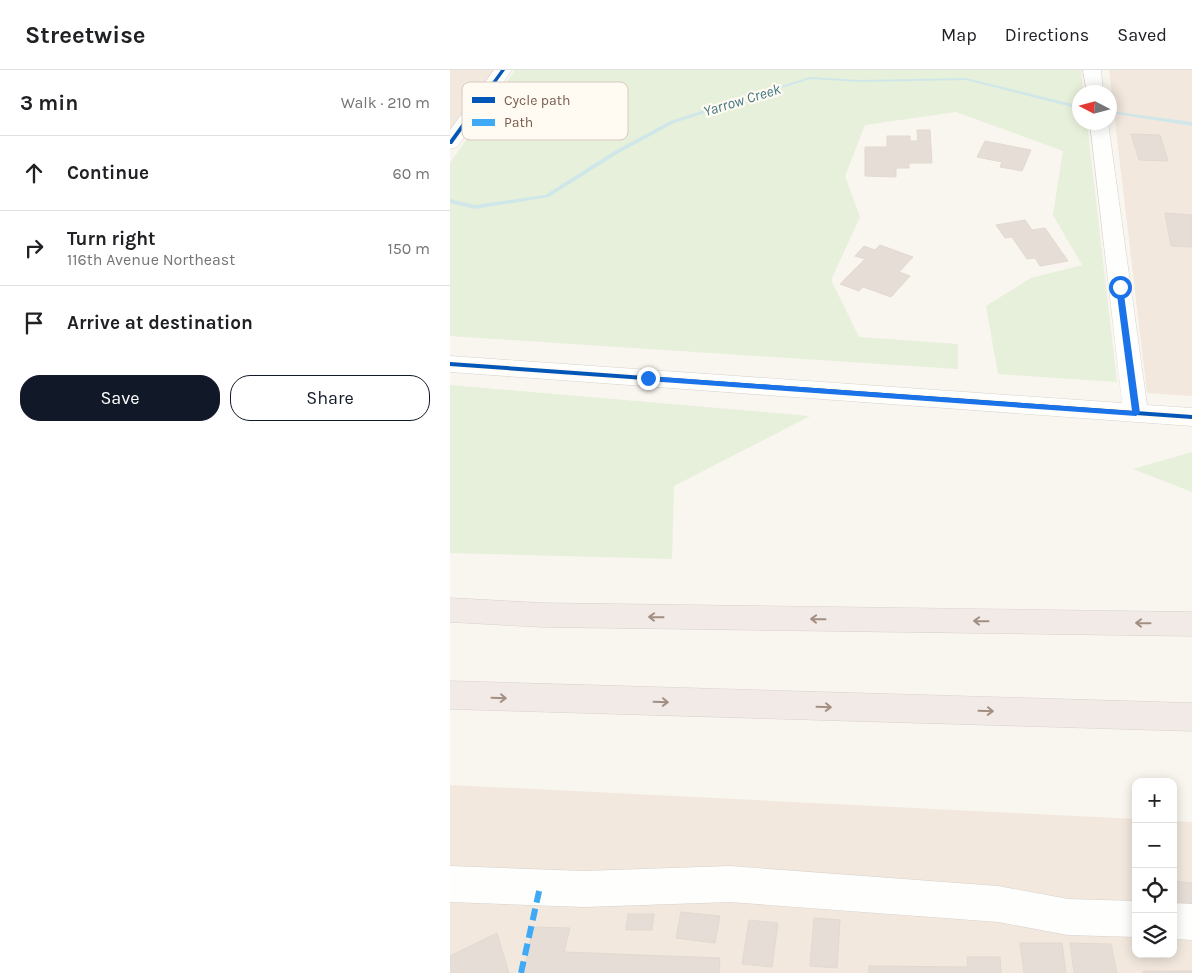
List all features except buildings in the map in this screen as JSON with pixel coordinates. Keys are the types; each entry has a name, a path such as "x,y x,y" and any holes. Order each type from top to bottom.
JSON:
{"highway":[{"path":"450,610 542,615 1192,624"},
{"path":"450,695 1192,717"}],"street":[{"path":"494,82 503,70"},
{"path":"1092,70 1094,85"},
{"path":"450,143 462,126"},
{"path":"1100,130 1136,413"},
{"path":"450,364 1192,417"},
{"path":"450,884 584,889 730,884 998,904 1068,917 1132,920"},
{"path":"1177,921 1192,922"}],"shaded area":[{"path":"450,70 500,70 491,82 462,82 462,122 450,139"},
{"path":"1109,70 1192,70 1192,396 1147,393 1116,130 1117,85 1111,85"},
{"path":"450,785 1132,819 1132,958 1177,958 1177,821 1192,822 1192,973 450,973"}],"green space":[{"path":"515,70 1081,70 1082,85 1072,85 1072,130 1088,130 1117,382 998,374 986,306 1031,278 1082,265 1053,215 1063,151 956,112 865,125 845,176 860,217 831,280 859,337 958,344 958,369 450,336 450,163 466,140 628,140 628,82 507,82"},
{"path":"450,385 810,416 674,486 672,559 450,553"},
{"path":"1192,452 1192,492 1133,469"}],"waterway":[{"name":"Yarrow Creek","path":"450,201 475,207 547,196 615,153 672,122 810,78 860,81 966,79 1072,106"},
{"name":"Yarrow Creek","path":"1117,113 1192,124"}],"marked path":[{"path":"521,973 540,887"}],"cycle path":[{"path":"494,82 503,70"},
{"path":"450,143 462,126"},
{"path":"450,364 1192,417"}],"route":[{"path":"648,378 1136,413 1120,287"}]}
